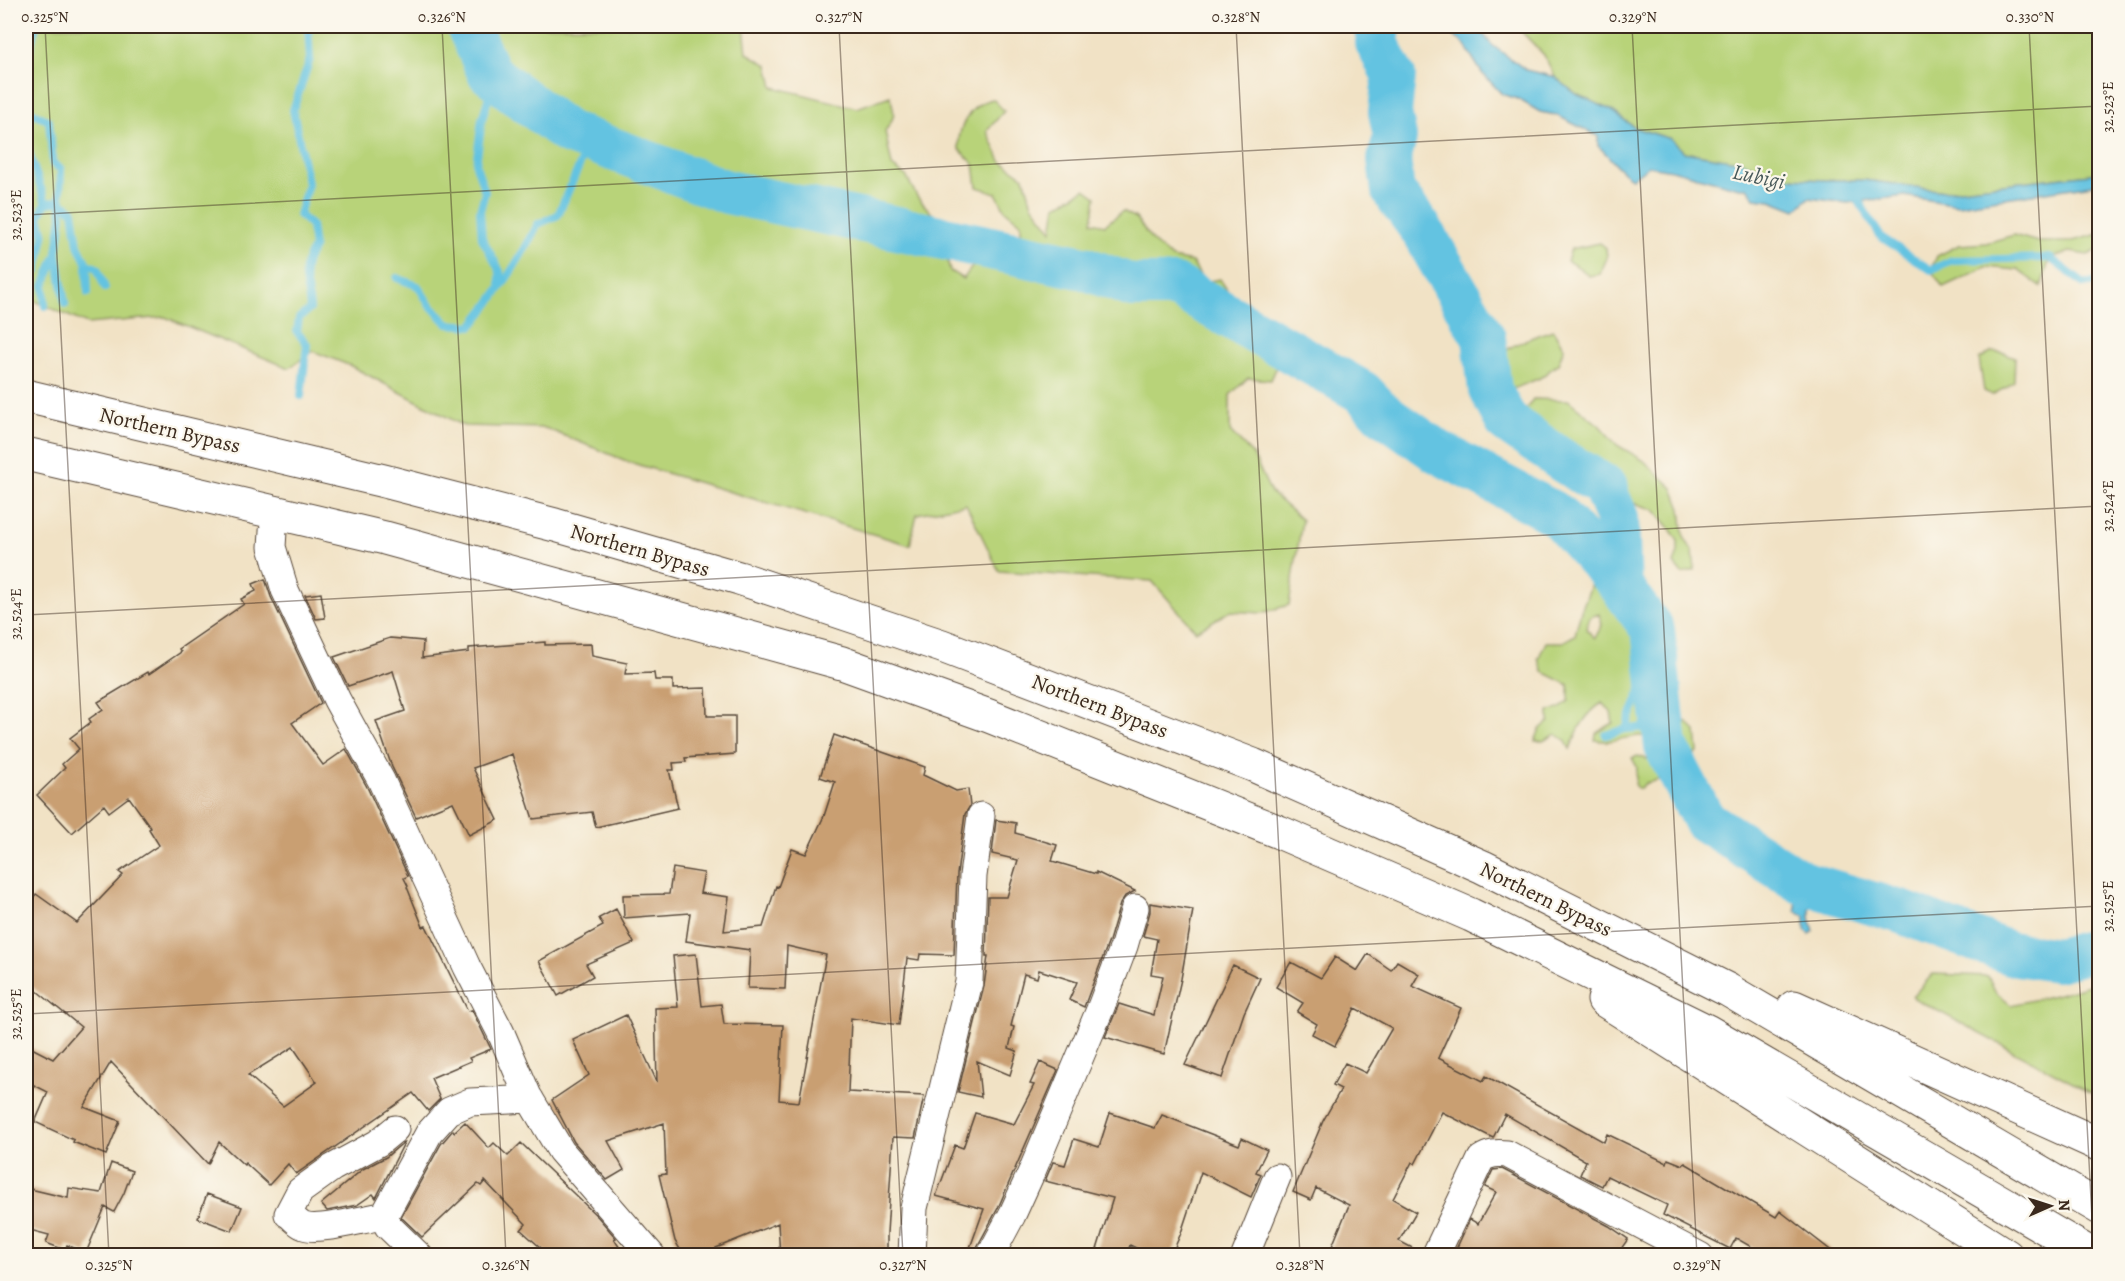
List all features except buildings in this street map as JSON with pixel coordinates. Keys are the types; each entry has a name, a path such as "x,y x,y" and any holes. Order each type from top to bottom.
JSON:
{"highway":[{"name":"Northern Bypass","path":"26,396 384,481 555,525 739,578 942,646 1231,756 1483,867 1728,990 2100,1208"},
{"path":"26,454 385,538 842,663 989,716 1156,782 1471,915 1707,1031 2094,1256"},
{"path":"1483,867 2100,1145"},
{"path":"1471,915 2007,1256"}],"street":[{"path":"273,531 272,547 285,590 332,691 373,765 530,1099 561,1151 652,1256"},
{"path":"912,1256 914,1208 969,982 973,876 981,816"},
{"path":"990,1256 1034,1169 1101,1007 1124,946 1134,908"},
{"path":"384,1216 429,1133 449,1111 470,1102 530,1099"},
{"path":"384,1216 360,1219 328,1228 304,1226 288,1214 300,1191 332,1168 378,1143 395,1129"},
{"path":"1435,1256 1481,1159 1488,1154 1496,1153 1507,1154 1700,1256"},
{"path":"1245,1256 1277,1177"},
{"path":"384,1216 388,1226 419,1256"}],"green space":[{"path":"26,26 744,26 747,53 768,65 773,87 857,108 890,96 894,115 885,131 892,166 906,176 918,198 937,219 950,271 963,279 976,262 962,226 969,223 986,226 986,255 1000,260 1021,242 1021,223 1005,210 996,193 977,187 974,164 959,149 960,132 967,117 978,105 993,99 1004,111 987,131 1001,161 1024,177 1032,205 1052,231 1056,206 1085,189 1096,197 1092,222 1105,225 1123,211 1136,218 1153,242 1172,258 1192,262 1204,282 1220,279 1229,293 1221,331 1246,348 1278,364 1271,380 1248,378 1230,395 1230,431 1253,455 1271,493 1302,520 1289,605 1262,613 1230,611 1196,631 1152,581 999,571 966,504 917,514 910,545 629,462 545,428 464,426 351,366 313,351 289,368 165,317 87,324 26,297"},
{"path":"1516,26 2099,26 2099,173 1944,191 1865,180 1789,178 1742,162 1684,152 1671,139 1635,128 1611,110 1576,94 1555,77 1544,55"},
{"path":"2099,234 2099,249 2088,255 2070,252 2050,258 2041,287 2018,270 1986,267 1943,287 1931,270 1937,256 1959,245 1986,243 2014,235 2038,242 2069,242"},
{"path":"1600,243 1606,248 1607,258 1600,274 1589,276 1567,261 1571,249"},
{"path":"1553,330 1564,348 1558,364 1540,378 1508,391 1481,387 1479,371 1483,363 1524,340"},
{"path":"1991,352 2005,353 2015,357 2014,381 1992,395 1984,391 1979,359"},
{"path":"1533,399 1568,400 1599,425 1617,445 1643,460 1673,488 1681,509 1684,537 1693,552 1695,570 1682,574 1674,564 1678,552 1678,541 1669,527 1655,510 1631,502 1637,525 1636,550 1626,572 1628,629 1640,648 1659,647 1666,693 1674,711 1696,731 1698,752 1692,756 1652,737 1638,736 1611,741 1595,740 1596,733 1613,723 1611,712 1602,703 1583,723 1570,749 1565,740 1556,734 1543,741 1535,741 1540,729 1549,722 1549,711 1559,709 1569,701 1569,685 1543,672 1538,659 1546,642 1563,642 1575,635 1590,588 1590,573 1600,541 1611,522 1606,492 1555,466 1522,442 1521,416","holes":["1599,614 1602,625 1595,638 1586,629 1590,617"]},
{"path":"1638,756 1646,759 1657,758 1661,771 1658,780 1646,783 1639,789 1635,786 1637,767 1632,758"},
{"path":"1933,974 1988,976 1996,993 2011,1005 2099,982 2099,1097 1912,997"}],"water":[{"path":"1373,26 1379,26 1383,31 1382,53 1358,48 1367,43 1374,34"},
{"path":"1447,26 1477,26 1492,45 1526,70 1555,77 1576,94 1611,110 1635,128 1671,139 1684,152 1742,162 1789,178 1865,180 1944,191 2099,173 2099,184 1958,205 1905,196 1847,203 1809,198 1796,210 1771,200 1755,198 1747,188 1739,188 1672,170 1649,166 1632,178 1598,146 1598,136 1556,115 1540,112 1518,99 1502,94 1482,73 1464,44"},
{"path":"1390,68 1400,68 1402,88 1398,101 1406,148 1397,176 1399,200 1382,192 1379,173 1386,129 1379,111"},
{"path":"1761,857 1795,861 1811,874 1821,888 1810,898 1810,918 1814,931 1810,934 1805,930 1805,916 1796,911 1796,895 1782,882 1764,871"},
{"path":"1846,890 1873,904 1861,913 1851,916 1830,891"},
{"path":"1913,901 1931,910 1953,932 1945,935 1927,935 1873,904"},
{"path":"2045,950 2077,955 2060,966 2050,965 2032,956"}],"waterway":[{"path":"26,61 36,26"},
{"path":"301,396 307,344 297,332 299,318 310,309 305,271 314,248 311,225 299,215 308,184 293,110 310,59 308,26"},
{"path":"468,26 489,73 567,132 727,192 1084,268 1132,286 1176,286 1362,392 1380,411 1435,450 1557,515 1620,585 1653,630 1666,747 1704,820 1801,882 1901,912 2010,953 2057,960 2100,949"},
{"name":"Lubigi","path":"1379,26 1377,43 1394,76 1390,112 1395,137 1389,160 1393,191 1421,229 1484,338 1490,390 1507,422 1607,488 1606,492 1617,518 1620,585"},
{"path":"489,73 491,90 482,119 476,165 485,192 480,211 482,238 500,271 500,284"},
{"path":"26,109 49,121 53,164 61,169 60,201 46,203 39,216 44,236 37,271"},
{"path":"397,278 418,286 429,304 448,324 472,326 508,277 538,224 558,215 583,157 576,135"},
{"path":"26,145 46,203"},
{"path":"26,193 29,205"},
{"path":"1855,195 1881,237 1931,270 1952,260 2050,258 2084,284 2100,281"},
{"path":"60,201 62,216 57,253 65,304"},
{"path":"60,201 73,211 78,245 87,264 97,268 105,288"},
{"path":"45,306 44,286 56,256"},
{"path":"87,264 88,293"},
{"path":"1606,735 1626,729 1655,652"},
{"path":"1626,729 1664,726"}]}
